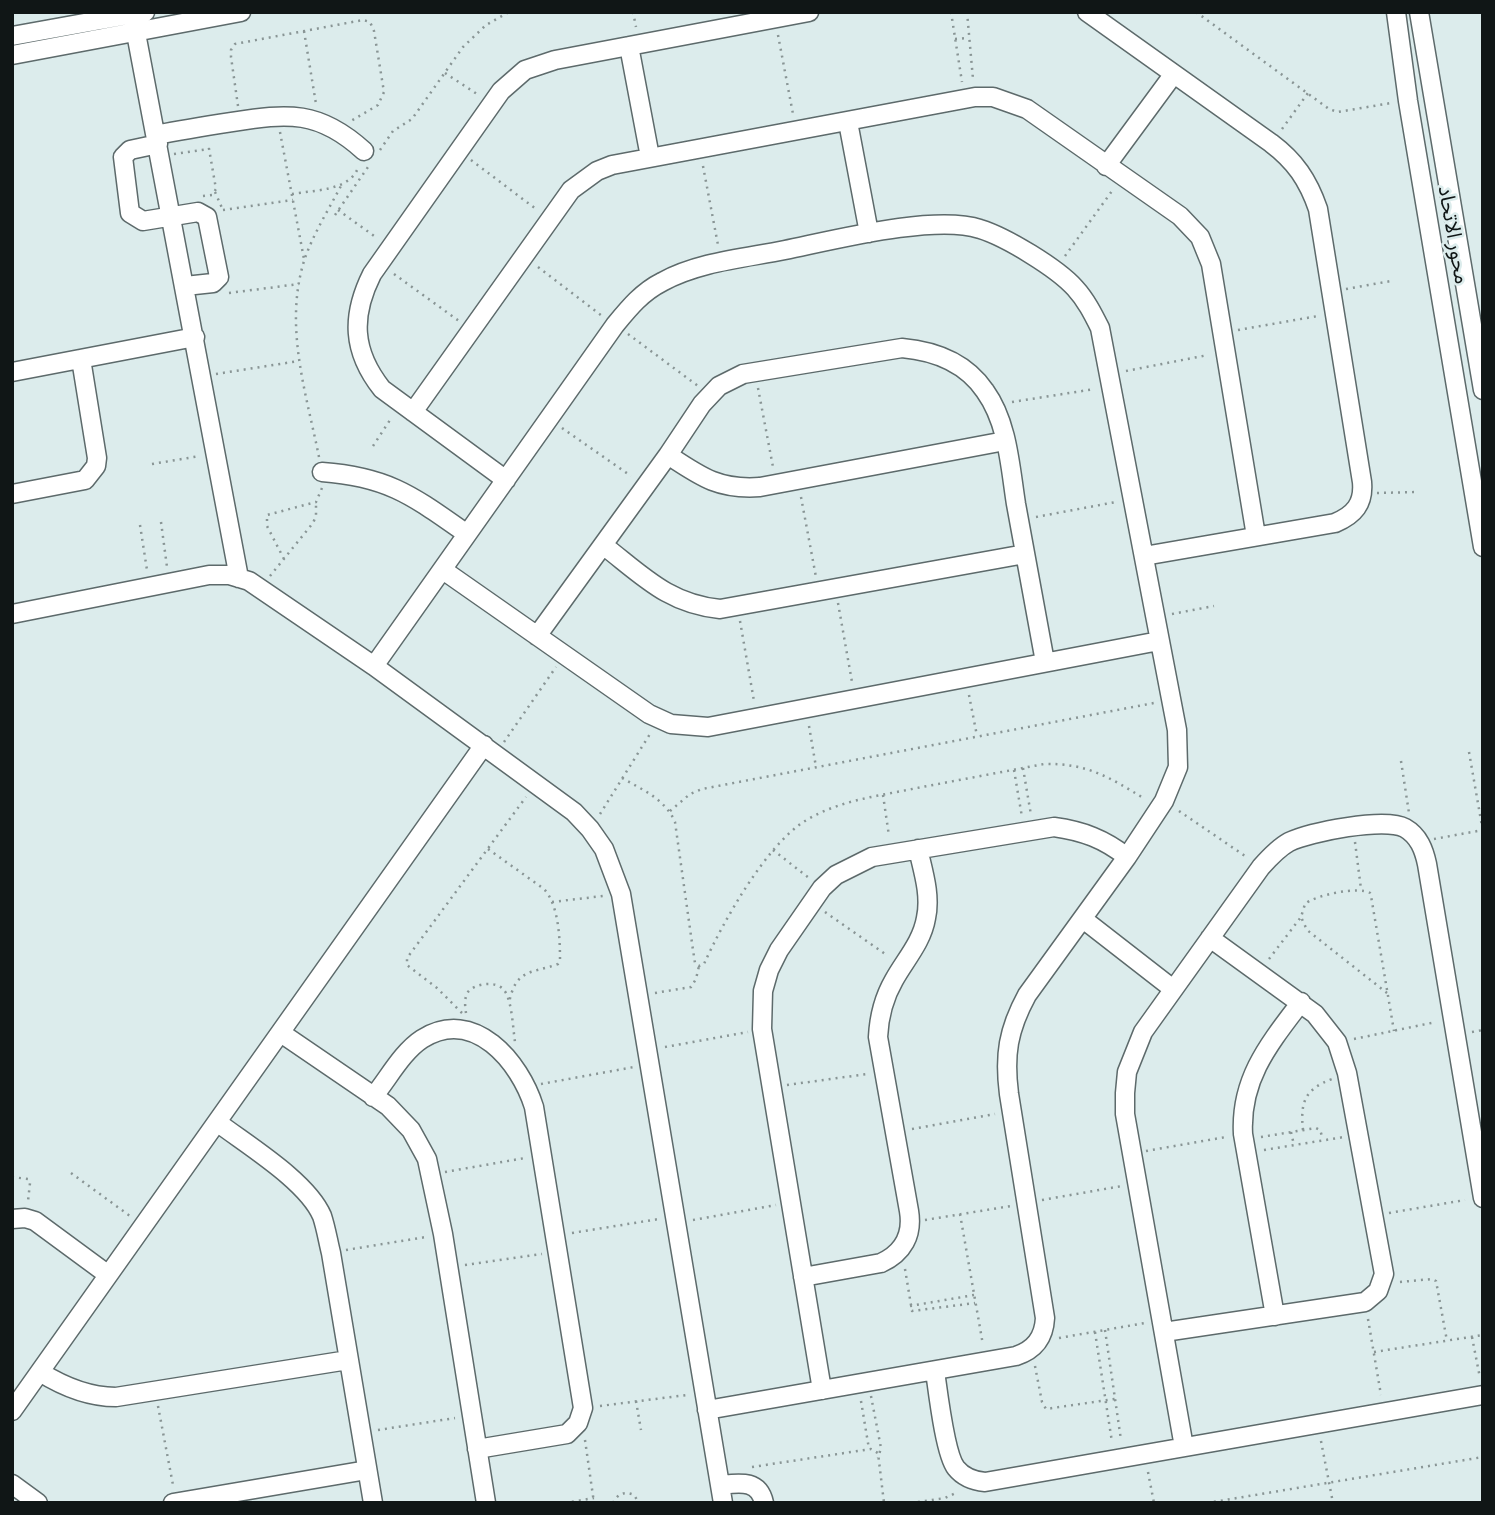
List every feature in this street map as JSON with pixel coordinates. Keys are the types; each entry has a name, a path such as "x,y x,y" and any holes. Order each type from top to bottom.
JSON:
{"street":[{"path":"12,36 136,18 241,12"},
{"path":"506,480 382,389 369,373 361,354 357,333 358,313 363,292 380,264 512,79 540,64 809,12"},
{"path":"1087,12 1271,143 1287,155 1301,171 1318,209 1363,493 1354,513 1335,523 1144,556"},
{"name":"محور الاتحاد","path":"1396,12 1408,101 1483,547"},
{"name":"محور الاتحاد","path":"1419,12 1483,390"},
{"path":"12,55 136,18"},
{"path":"136,18 239,578"},
{"path":"629,46 650,158"},
{"path":"1107,166 1173,75"},
{"path":"407,407 471,330 571,190 590,175 612,165 970,97 993,97 1027,109 1180,216 1200,237 1211,264 1255,536"},
{"path":"185,286 213,283 219,277 210,222 198,212 143,221 130,213 123,157 130,150 158,145 205,126 276,115 298,116 327,125 371,155"},
{"path":"848,122 869,233"},
{"path":"374,666 615,325 637,300 661,282 721,262 869,233 956,224 979,228 1001,237 1055,271 1073,286 1089,306 1100,328 1177,730 1178,767 1162,804 1127,857 1027,995 1015,1018 1008,1043 1006,1069 1045,1318 1044,1327 1035,1345 1016,1356 822,1390 706,1401"},
{"path":"12,372 195,337"},
{"path":"537,636 710,394 731,379 755,372 902,348 939,355 971,375 994,405 1005,441 1045,663"},
{"path":"12,494 85,480 96,467 97,457 81,359"},
{"path":"668,455 708,481 742,488 1005,441"},
{"path":"322,472 346,474 391,486 412,496 467,534"},
{"path":"603,545 680,601 720,609 1025,554"},
{"path":"443,570 659,719 696,728 1159,641"},
{"path":"12,614 209,575 239,578 261,587 374,666 537,783 574,812 590,829 609,860 621,894 722,1494 743,1482 758,1489 764,1503"},
{"path":"12,1411 281,1033 490,749"},
{"path":"1184,1447 1125,1114 1127,1072 1143,1032 1173,989 1261,867 1287,844 1304,836 1396,825 1416,838 1427,864 1483,1197"},
{"path":"822,1390 762,1029 763,991 779,950 817,896 836,875 853,864 872,857 1029,830 1064,828 1094,835 1127,857"},
{"path":"803,1278 881,1263 901,1249 907,1241 911,1222 878,1037 879,1017 885,998 920,937 926,918 928,898 918,849"},
{"path":"1083,919 1173,989"},
{"path":"1163,1326 1275,1316 1364,1301 1372,1297 1382,1283 1382,1266 1359,1135 1347,1073 1337,1042 1321,1020 1301,1002 1210,939"},
{"path":"1275,1316 1242,1114 1251,1077 1301,1002"},
{"path":"373,1097 408,1051 420,1040 435,1032 451,1029 467,1031 497,1047 524,1080 534,1107 582,1412 573,1429 567,1434 477,1449"},
{"path":"281,1033 388,1106 411,1129 427,1159 443,1234 486,1503"},
{"path":"217,1122 289,1177 313,1201 321,1215 331,1253 373,1503"},
{"path":"19,1218 44,1226 107,1274"},
{"path":"40,1372 69,1388 101,1397 156,1391 348,1360"},
{"path":"934,1371 951,1460 965,1477 985,1482 1483,1395"},
{"path":"175,1502 367,1470"},
{"path":"12,1484 38,1503"}],"path":[{"path":"292,194 348,182 393,131 412,119 463,47 486,26 509,12"},
{"path":"951,12 955,40 970,97"},
{"path":"967,12 970,97"},
{"path":"1196,12 1329,109 1338,112 1408,101"},
{"path":"775,19 796,131"},
{"path":"240,120 231,57 235,44 304,31 363,20 370,22 374,31 384,85 382,99 373,109 327,125 304,31"},
{"path":"955,40 969,38"},
{"path":"445,73 492,104"},
{"path":"1271,143 1308,93"},
{"path":"276,115 304,261"},
{"path":"201,197 212,195 216,189 205,126"},
{"path":"158,145 209,149"},
{"path":"700,148 721,262"},
{"path":"460,151 550,219"},
{"path":"335,215 371,155"},
{"path":"1055,271 1122,176"},
{"path":"261,587 313,523 316,502 322,491 322,472 295,328 304,261 313,238 342,184"},
{"path":"223,211 293,200"},
{"path":"338,210 391,248"},
{"path":"380,264 471,330"},
{"path":"1331,291 1391,281"},
{"path":"225,293 299,284"},
{"path":"1222,333 1335,313"},
{"path":"994,405 1111,380 1225,351"},
{"path":"202,376 299,360"},
{"path":"755,372 776,484"},
{"path":"373,446 407,407"},
{"path":"549,419 645,486"},
{"path":"152,464 216,453"},
{"path":"798,480 855,699"},
{"path":"1363,493 1417,492"},
{"path":"1020,521 1133,498"},
{"path":"284,559 267,526 267,515 316,502"},
{"path":"161,522 170,583"},
{"path":"140,525 149,587"},
{"path":"1155,618 1214,606"},
{"path":"738,607 757,718"},
{"path":"490,749 565,655"},
{"path":"966,678 977,737"},
{"path":"670,811 690,794 702,789 1171,699"},
{"path":"806,709 816,768"},
{"path":"590,829 659,719"},
{"path":"1401,761 1416,838 1483,831 1469,752"},
{"path":"699,966 704,964 720,932 773,850 804,821 834,807 883,795 1044,764 1086,767 1105,775 1162,804 1261,867"},
{"path":"1023,768 1029,830"},
{"path":"1014,770 1029,830"},
{"path":"622,778 661,801 675,822 695,963 699,966"},
{"path":"537,783 406,962 410,967 448,998 466,1018 466,995 475,987 498,985 507,994 524,1080 649,1057 762,1029"},
{"path":"883,795 892,853"},
{"path":"1354,828 1361,889"},
{"path":"488,849 544,889 552,902 560,960 558,964 530,971 522,977 511,993 509,1003"},
{"path":"773,850 817,896 903,966"},
{"path":"1259,973 1301,917 1305,904 1311,899 1368,890 1394,1031"},
{"path":"552,902 621,894"},
{"path":"1301,917 1307,930 1387,993"},
{"path":"638,995 691,987 699,966"},
{"path":"1337,1042 1453,1019"},
{"path":"772,1087 884,1071"},
{"path":"1303,1130 1302,1107 1312,1089 1320,1083 1347,1073"},
{"path":"895,1132 1012,1112"},
{"path":"1132,1153 1245,1142 1318,1128 1324,1140"},
{"path":"1291,1132 1294,1145"},
{"path":"1245,1142 1294,1145 1359,1135"},
{"path":"432,1175 542,1155"},
{"path":"71,1173 143,1225"},
{"path":"12,1178 24,1177 30,1183 19,1218"},
{"path":"1373,1216 1483,1197"},
{"path":"448,1268 675,1220 791,1203"},
{"path":"960,1214 986,1362"},
{"path":"331,1253 443,1234"},
{"path":"901,1249 911,1310 914,1312 975,1303"},
{"path":"1382,1283 1432,1279 1436,1281 1447,1340"},
{"path":"910,1306 974,1295"},
{"path":"1364,1301 1385,1412"},
{"path":"1115,1399 1046,1409 1042,1402 1035,1345 1105,1330 1163,1326"},
{"path":"1105,1330 1118,1422 1119,1458"},
{"path":"1095,1332 1109,1423 1119,1458"},
{"path":"1374,1352 1483,1335"},
{"path":"1472,1337 1483,1389"},
{"path":"1102,1381 1112,1379"},
{"path":"863,1383 869,1449"},
{"path":"863,1383 881,1448 878,1458"},
{"path":"156,1391 175,1502"},
{"path":"636,1401 641,1430"},
{"path":"565,1503 594,1501 582,1412 636,1401 706,1401"},
{"path":"361,1433 472,1415"},
{"path":"1109,1423 1118,1422"},
{"path":"1318,1424 1333,1503"},
{"path":"745,1468 875,1450 884,1503"},
{"path":"1144,1454 1154,1503"},
{"path":"1207,1503 1483,1457"},
{"path":"911,1503 945,1498 975,1481"},
{"path":"613,1503 619,1494 624,1493 634,1495 639,1503"}]}
